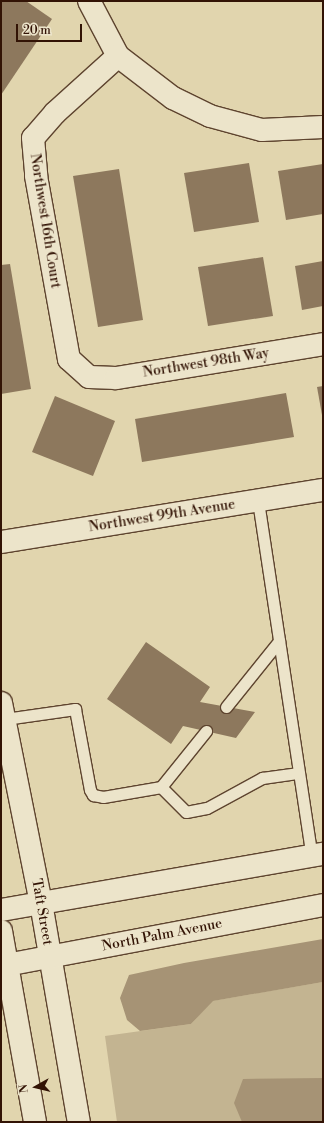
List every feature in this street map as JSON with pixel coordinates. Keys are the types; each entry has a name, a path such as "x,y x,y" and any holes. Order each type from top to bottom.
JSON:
{"street":[{"path":"89,1 118,56 174,98 210,116 262,130 323,127"},
{"name":"Northwest 16th Court","path":"89,377 69,359 36,176 33,138 55,113 118,56"},
{"name":"Northwest 98th Way","path":"89,377 116,378 323,344"},
{"name":"Northwest 99th Avenue","path":"1,542 323,490"},
{"name":"Taft Street","path":"3,711 51,957 79,1122"},
{"path":"1,910 317,855"},
{"name":"North Palm Avenue","path":"4,965 51,957 112,943 323,905"},
{"path":"1,931 4,965 35,1122"}],"lane":[{"path":"258,501 299,773 317,855"},
{"path":"226,707 279,641"},
{"path":"3,711 75,709 93,795 103,797 161,787 206,731"},
{"path":"161,787 186,812 207,808 262,778 299,773"}],"shaded area":[{"path":"323,939 323,982 213,1001 191,1024 140,1031 127,1020 120,998 129,975 184,963"},
{"path":"323,982 323,1122 117,1122 105,1036 191,1024 212,1001"},
{"path":"323,1078 323,1122 242,1122 234,1103 243,1079"}],"building":[{"path":"1,1 26,1 52,19 1,95"},
{"path":"249,163 259,222 194,232 184,173"},
{"path":"323,164 323,214 286,220 278,171"},
{"path":"119,169 143,320 98,327 73,176"},
{"path":"263,257 273,316 208,326 198,267"},
{"path":"323,261 323,306 302,310 295,266"},
{"path":"10,264 31,389 1,394 1,265"},
{"path":"323,386 323,415 322,415 317,387"},
{"path":"286,393 294,437 142,462 135,419"},
{"path":"55,396 115,421 93,476 32,452"},
{"path":"146,642 210,687 200,702 255,712 236,738 183,726 171,744 107,699"}]}
